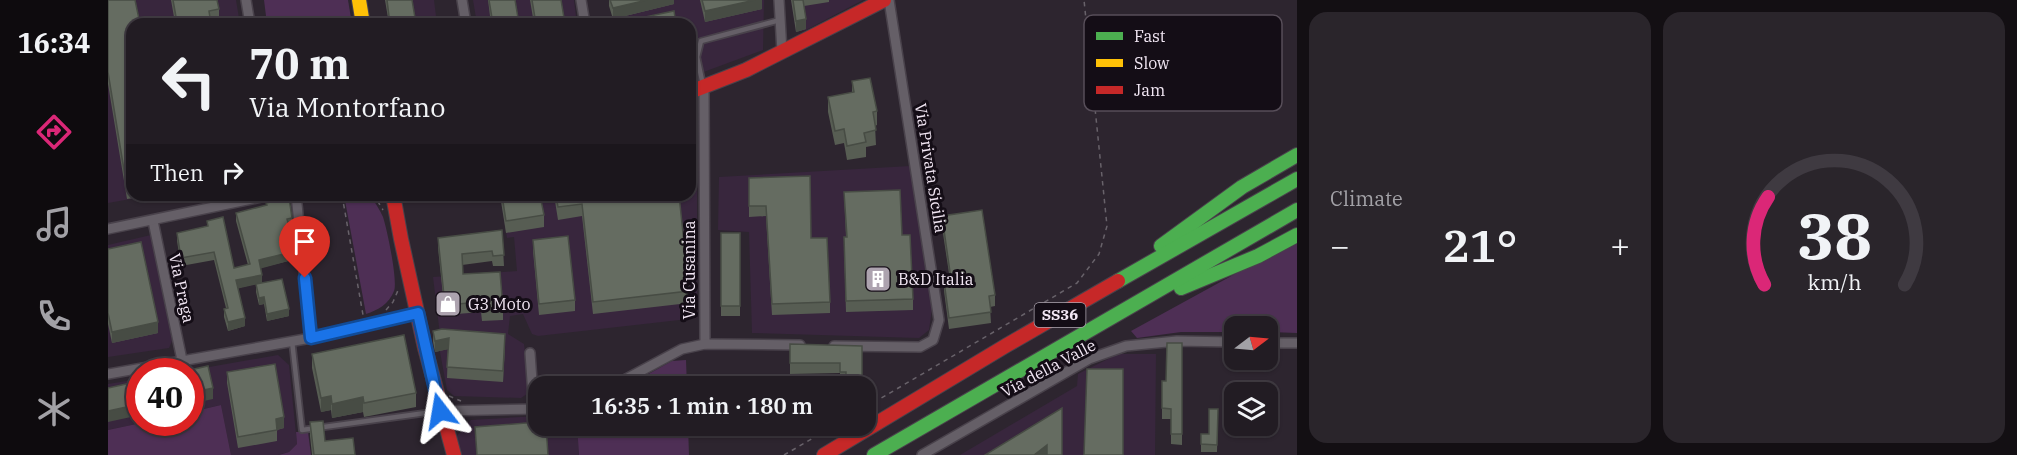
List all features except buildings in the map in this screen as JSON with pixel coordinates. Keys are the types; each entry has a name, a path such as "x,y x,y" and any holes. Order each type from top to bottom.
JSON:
{"main road":[{"path":"359,0 362,18"},
{"path":"697,90 738,74 884,0"},
{"path":"1098,293 1242,187 1297,155"},
{"name":"SS36","path":"824,455 1007,345 1297,179"},
{"path":"394,201 440,411 454,455"},
{"name":"SS36","path":"874,455 1297,210"},
{"path":"1119,313 1258,256 1297,235"}],"street":[{"path":"246,0 249,18"},
{"path":"462,0 465,18"},
{"path":"581,0 584,18"},
{"path":"779,0 782,52"},
{"name":"Via Privata Sicilia","path":"824,345 920,347 933,340 939,320 890,0"},
{"name":"Via Cusanina","path":"697,90 705,344"},
{"path":"108,229 244,201"},
{"path":"297,201 311,338"},
{"name":"Via Praga","path":"153,221 182,358"},
{"path":"194,358 311,338 418,313"},
{"name":"Via della Valle","path":"922,455 1089,359 1126,346 1178,341 1224,342"},
{"path":"1278,343 1297,343"},
{"path":"632,376 682,349 705,344 812,345"},
{"path":"530,353 532,376"},
{"path":"108,374 126,371"},
{"path":"440,411 528,409"}],"lane":[{"path":"697,90 697,57 702,41 780,20"},
{"path":"292,341 302,430 440,411"}],"path":[{"path":"1084,0 1086,15"},
{"path":"876,401 1077,283 1099,254 1107,226 1095,111"},
{"path":"343,201 365,327"},
{"path":"384,313 393,302 399,289 399,282"},
{"path":"784,455 817,436"}],"shaded area":[{"path":"108,0 236,0 239,18 126,18 126,200 108,203"},
{"path":"264,0 348,0 351,18 266,18"},
{"path":"385,0 434,0 436,18 388,18"},
{"path":"473,0 574,0 576,18 476,18"},
{"path":"612,0 764,0 763,50 696,75 696,18 616,18"},
{"path":"791,0 863,0 806,30 796,32"},
{"path":"697,115 697,318 538,336 532,334 523,314 510,316 508,334 524,344 528,379 527,394 521,398 454,396 447,390 437,336 440,335 433,277 517,271 514,237 507,238 501,201 696,201"},
{"path":"910,166 932,308 929,330 919,338 752,333 749,232 718,230 719,177"},
{"path":"345,201 374,201 383,217 392,255 394,291 383,306 366,314"},
{"path":"151,235 172,341 169,348 108,357 108,245"},
{"path":"1297,240 1297,333 1278,332 1278,316 1224,316 1224,332 1181,332 1137,338 1131,331"},
{"path":"1118,354 1156,354 1155,455 960,455 1077,386 1078,374"},
{"path":"278,355 289,365 297,444 289,452 278,455 231,455 221,405 204,409 204,368"},
{"path":"686,360 687,376 645,376 672,361"},
{"path":"126,381 126,426 108,430 108,384"},
{"path":"221,405 231,455 108,455 108,430 126,426 126,436 204,436 204,409"},
{"path":"528,417 528,436 578,436 579,455 460,455 455,438 471,420"},
{"path":"296,432 308,432 311,455 279,455 289,452 297,444"},
{"path":"578,436 688,436 689,455 579,455"}],"traffic: fast":[{"path":"1161,246 1242,187 1297,155"},
{"path":"1118,281 1297,179"},
{"path":"874,455 1297,210"},
{"path":"1181,288 1258,256 1297,235"}],"traffic: slow":[{"path":"359,0 362,18"}],"traffic: jam":[{"path":"696,90 746,70 884,0"},
{"path":"394,201 425,348 454,455"},
{"path":"824,455 1118,281"}],"place":[{"name":"B&D Italia","path":"878,279"},
{"name":"G3 Moto","path":"448,304"}],"route":[{"path":"305,278 311,338 418,313 440,411"}]}
